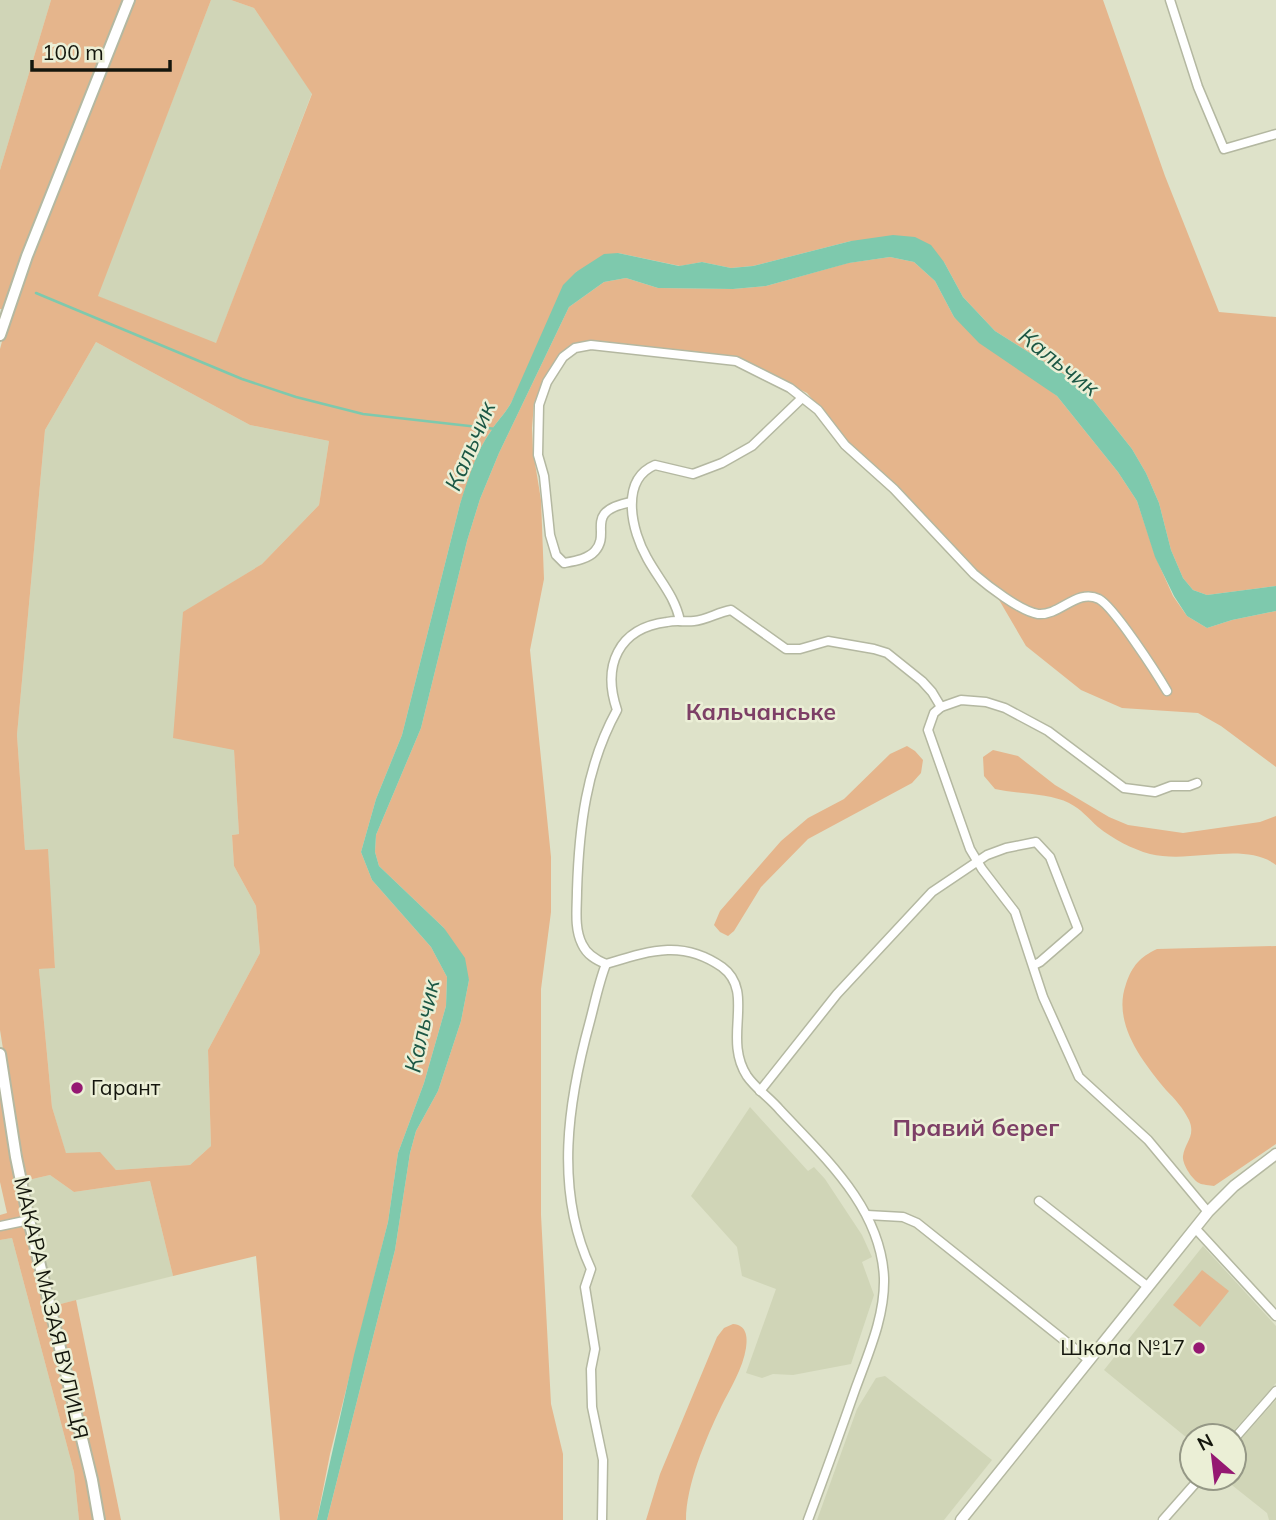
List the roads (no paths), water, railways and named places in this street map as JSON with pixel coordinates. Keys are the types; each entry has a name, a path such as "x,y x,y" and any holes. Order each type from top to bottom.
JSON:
{"main road":[{"path":"0,335 27,256 129,0"},
{"name":"МАКАРА МАЗАЯ ВУЛИЦЯ","path":"0,1054 29,1220 92,1480 99,1520"}],"street":[{"path":"1170,0 1198,87 1224,149 1276,134"},
{"path":"631,502 617,505 605,514 601,522 599,546 594,552 584,558 564,563 558,560 550,535 544,476 538,455 537,416 542,393 563,357 575,348 590,345 736,361 780,382 818,410 845,445 894,489 976,576 1018,605 1038,614 1083,597 1100,599 1137,644 1167,691"},
{"path":"680,621 674,602 647,559 642,545 631,502 631,494 638,481 651,467 660,466 692,474 722,464 752,446 802,398"},
{"path":"808,1520 879,1320 883,1298 881,1255 867,1215 842,1180 747,1076 736,1048 738,989 731,975 699,954 678,949 655,949 606,964 592,957 583,945 579,936 577,912 579,836 601,742 617,710 613,695 612,669 619,648 629,638 648,627 666,622 700,620 731,610 786,649 800,649 828,642 874,649 892,657 922,681 941,706"},
{"path":"1197,783 1171,786 1155,792 1124,788 1048,731 1005,708 972,700 954,701 941,706 932,717 928,730 976,862 1015,912 1043,997 1079,1077 1148,1140 1208,1212"},
{"path":"760,1091 837,994 932,892 976,862 1006,848 1036,842 1050,857 1077,929 1034,965"},
{"path":"602,1520 603,1460 592,1408 591,1368 594,1349 585,1287 591,1269 580,1245 573,1217 567,1147 575,1086 606,964"},
{"path":"961,1520 1208,1212 1234,1186 1276,1154"},
{"path":"1038,1201 1147,1286"},
{"path":"867,1215 903,1217 917,1223 1089,1360"},
{"path":"0,1226 29,1220"},
{"path":"1195,1228 1276,1316"},
{"path":"1248,1423 1276,1391"},
{"path":"1163,1520 1188,1492"}],"waterway":[{"name":"Кальчик","path":"36,293 242,379 296,397 363,414 496,429"}],"place":[{"name":"Гарант","path":"77,1088"},
{"name":"Школа №17","path":"1199,1348"}],"district":[{"name":"Кальчанське","path":"761,712"},
{"name":"Правий берег","path":"976,1128"}]}
